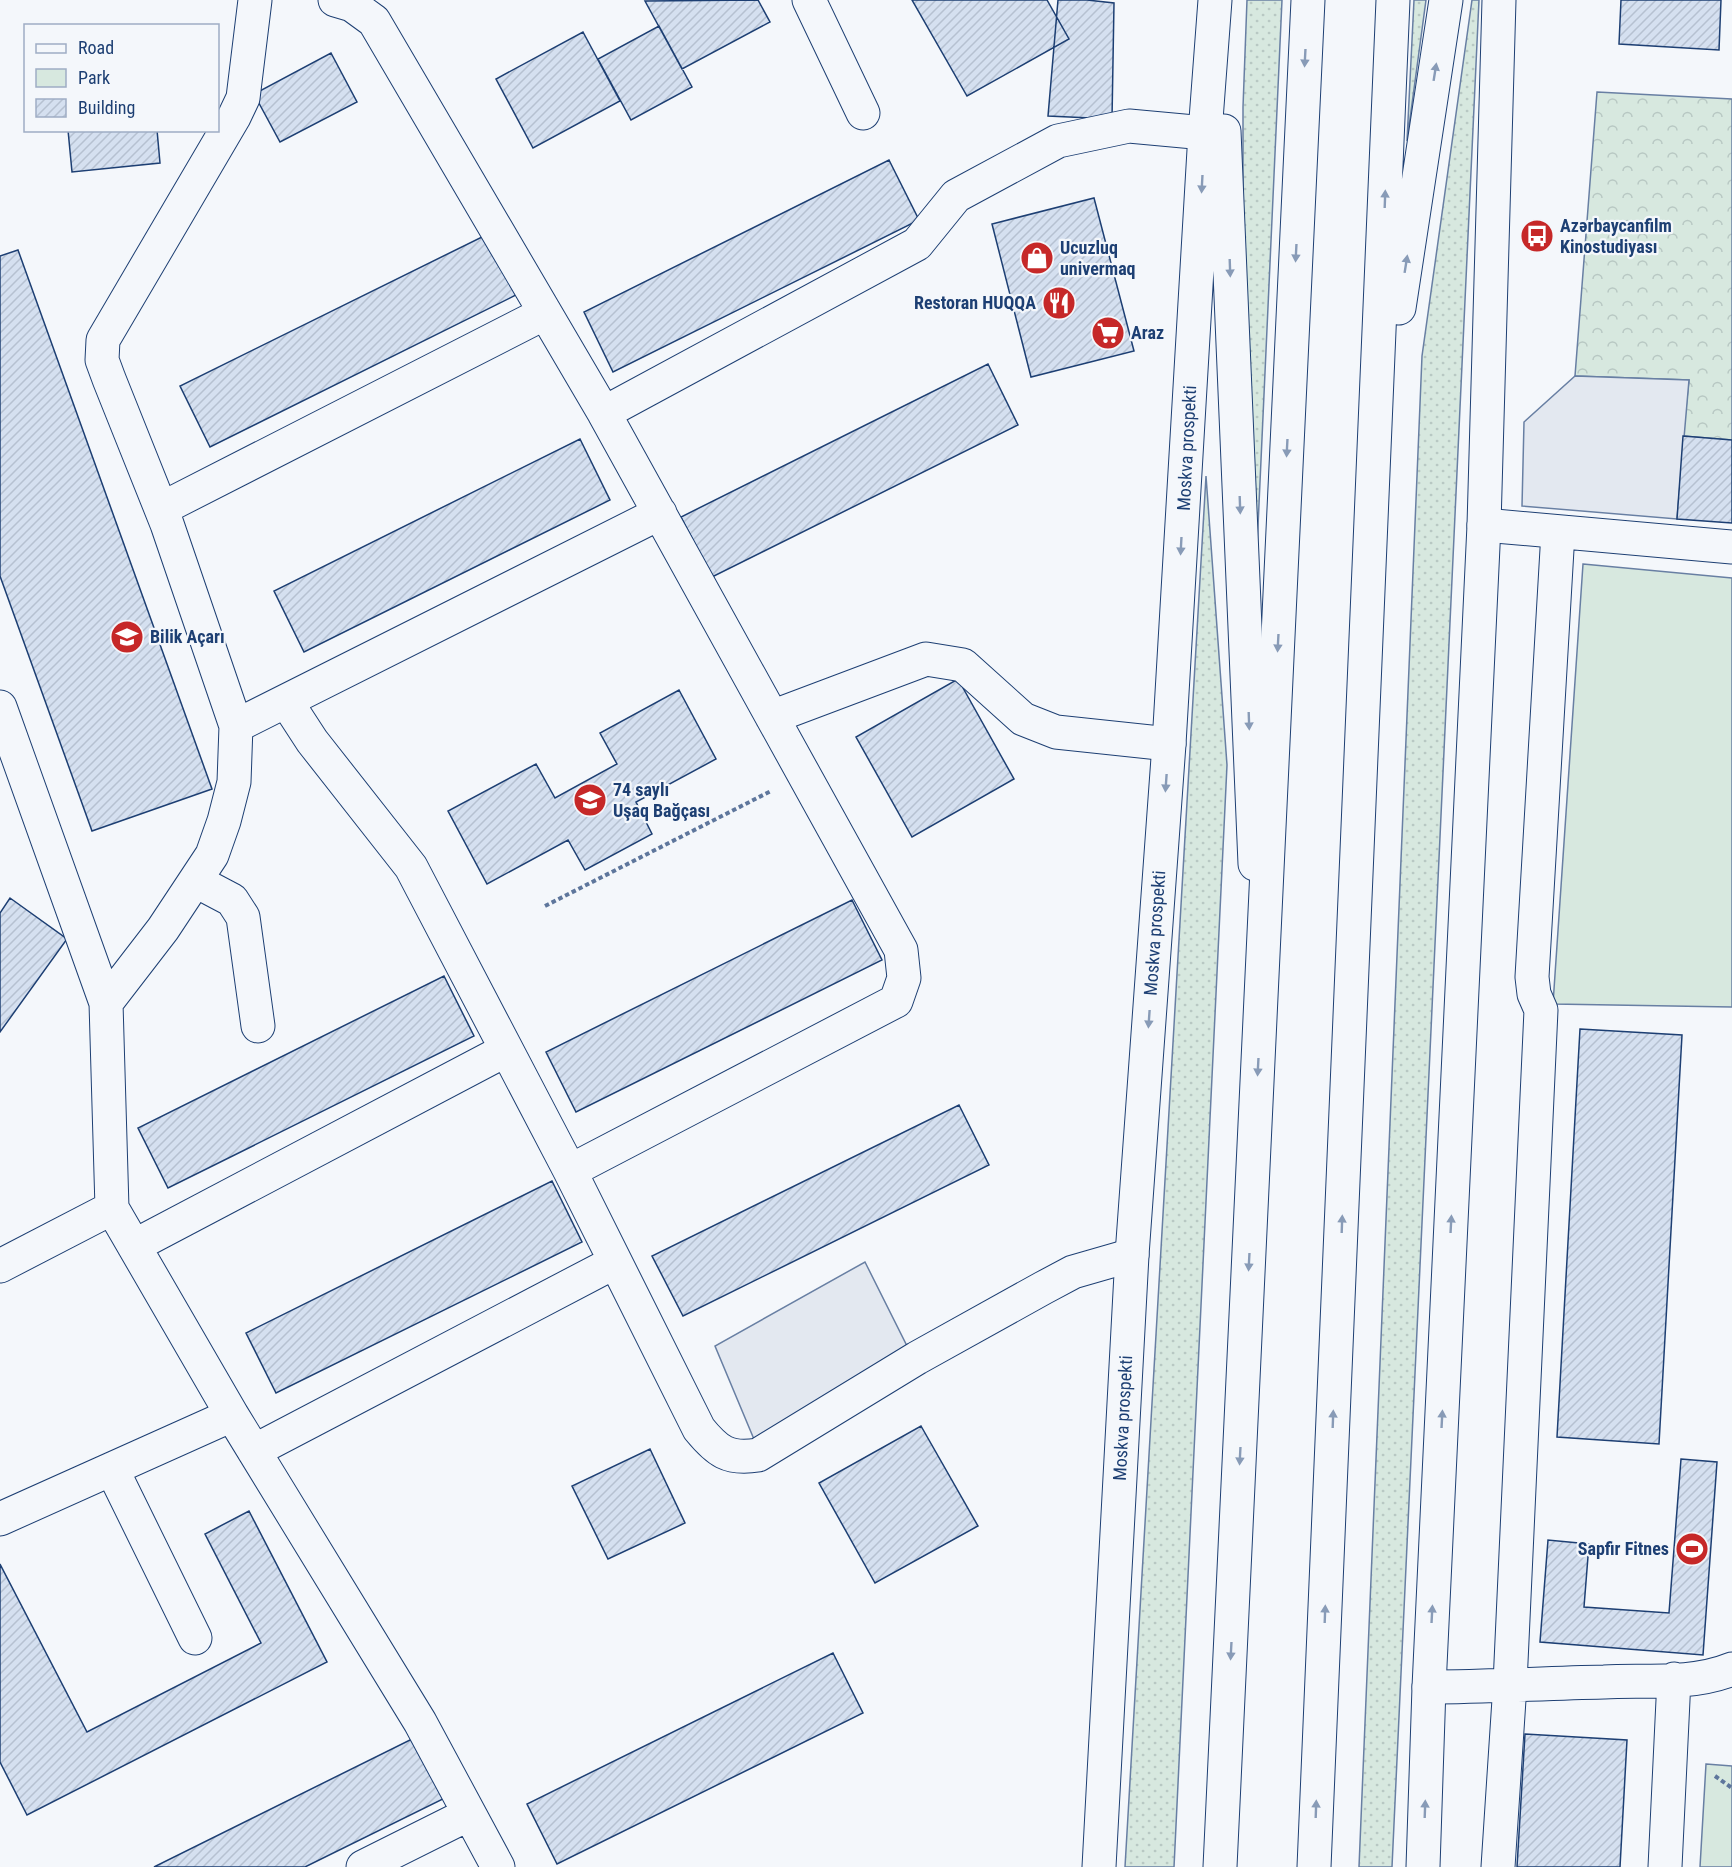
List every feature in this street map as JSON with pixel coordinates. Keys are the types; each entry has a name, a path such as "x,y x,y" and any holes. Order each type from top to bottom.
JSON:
{"main road":[{"path":"106,1003 163,929 212,855 234,782 236,726 161,509 102,360 103,340 243,98 255,0"},
{"path":"335,0 352,5 374,21 604,413 901,950 904,978 896,1001 570,1171"},
{"path":"809,0 863,113"},
{"path":"1217,0 1261,1008"},
{"name":"Moskva prospekti","path":"1099,1867 1132,1255 1169,744 1205,133 1217,0"},
{"path":"1220,1867 1308,0"},
{"path":"1314,1867 1393,0"},
{"path":"1375,467 1446,0"},
{"path":"1423,1867 1429,1687 1484,525 1499,0"},
{"path":"604,413 917,244 956,196 1058,141 1129,126 1205,133"},
{"path":"161,509 545,313"},
{"path":"236,726 660,513"},
{"path":"1484,525 1732,547"},
{"path":"1498,1867 1510,1684 1541,1010 1534,994 1532,977 1558,532"},
{"path":"772,717 926,659 963,665 1023,719 1056,732 1169,744"},
{"path":"286,701 312,741 411,867 570,1171 699,1429 713,1446 728,1455 742,1458 758,1455 917,1358 1043,1288 1073,1272 1132,1255"},
{"path":"0,706 106,1003 112,1208 254,1451 420,1722 498,1867"},
{"path":"196,881 232,900 243,917 258,1026"},
{"path":"134,1246 506,1050"},
{"path":"0,1266 112,1208"},
{"path":"254,1451 615,1262"},
{"path":"0,1519 232,1414"},
{"path":"112,1469 195,1638"},
{"path":"1429,1687 1674,1679 1718,1675 1732,1669"},
{"path":"1665,1867 1674,1679"},
{"path":"363,1867 469,1814"}],"path":[{"path":"545,906 804,774"},
{"path":"1715,1776 1732,1788"}],"green space":[{"path":"1247,0 1282,0 1256,570 1243,310 1243,107"},
{"path":"1414,0 1426,0 1407,141"},
{"path":"1472,0 1479,0 1392,1867 1359,1867 1422,356"},
{"path":"1597,92 1732,99 1732,440 1683,436 1689,380 1575,376"},
{"path":"1206,476 1227,765 1174,1867 1125,1867"},
{"path":"1583,564 1732,578 1732,1007 1553,1004"},
{"path":"1706,1764 1732,1766 1732,1867 1700,1867"}],"shaded area":[{"path":"1575,376 1689,380 1677,519 1522,506 1524,422"},
{"path":"865,1262 918,1368 761,1456 715,1346"}],"building":[{"path":"758,0 770,22 682,69 645,1"},
{"path":"912,0 1047,0 1069,39 967,96"},
{"path":"1058,0 1114,3 1112,119 1048,116"},
{"path":"1621,0 1721,0 1719,50 1619,44"},
{"path":"659,26 692,87 631,120 598,59"},
{"path":"583,32 620,101 533,148 496,79"},
{"path":"331,53 357,102 280,142 254,94"},
{"path":"68,132 157,132 160,163 72,172"},
{"path":"889,160 919,220 613,372 584,312"},
{"path":"1094,198 1134,351 1031,377 992,224"},
{"path":"486,235 516,295 210,447 180,386"},
{"path":"18,250 212,789 92,831 0,576 0,256"},
{"path":"988,364 1018,425 712,577 681,517"},
{"path":"1683,436 1732,440 1732,523 1677,519"},
{"path":"580,439 610,500 304,652 274,591"},
{"path":"958,679 1014,779 912,837 856,737"},
{"path":"679,690 716,759 636,802 652,834 585,870 568,840 487,884 448,811 536,764 555,798 617,764 600,733"},
{"path":"10,898 67,939 0,1032 0,913"},
{"path":"852,900 882,960 576,1112 546,1052"},
{"path":"444,976 474,1036 168,1188 138,1128"},
{"path":"1580,1029 1682,1035 1659,1444 1557,1437"},
{"path":"959,1105 989,1165 683,1316 652,1256"},
{"path":"552,1181 582,1242 276,1393 246,1333"},
{"path":"921,1426 978,1526 875,1583 819,1483"},
{"path":"650,1449 685,1523 608,1559 572,1486"},
{"path":"1681,1459 1717,1462 1703,1655 1540,1642 1548,1540 1589,1544 1584,1607 1669,1613"},
{"path":"249,1511 327,1662 27,1815 0,1762 0,1564 87,1732 261,1643 205,1534"},
{"path":"833,1653 863,1713 557,1864 527,1804"},
{"path":"1525,1734 1627,1740 1620,1867 1517,1867"},
{"path":"416,1737 447,1797 305,1867 154,1867"}],"place":[{"name":"Azərbaycanfilm Kinostudiyası","path":"1537,236"},
{"name":"Ucuzluq univermaq","path":"1037,258"},
{"name":"Restoran HUQQA","path":"1059,303"},
{"name":"Araz","path":"1108,333"},
{"name":"Bilik Açarı","path":"127,637"},
{"name":"74 saylı Uşaq Bağçası","path":"590,800"},
{"name":"Sapfir Fitnes","path":"1692,1549"}]}
